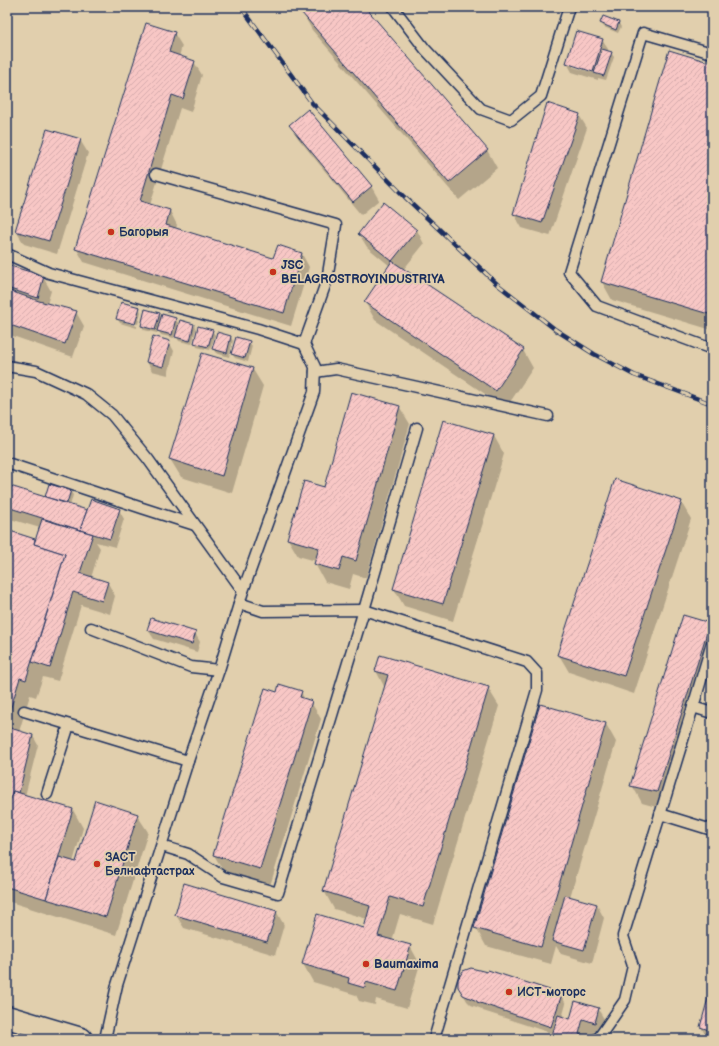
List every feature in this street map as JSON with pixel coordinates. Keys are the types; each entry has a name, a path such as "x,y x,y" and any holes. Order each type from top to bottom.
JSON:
{"street":[{"path":"7,1017 81,1039"}],"lane":[{"path":"393,7 426,49 481,108 510,120 541,96 569,7"},
{"path":"712,53 643,33 569,272 597,306 712,349"},
{"path":"105,1039 117,985 188,761 219,670 243,591 314,392 315,367 304,344 327,280 336,225 156,174"},
{"path":"7,254 49,273 258,329 304,344"},
{"path":"7,366 36,371 86,394 112,415 148,459 243,591"},
{"path":"315,372 336,369 548,416"},
{"path":"162,846 188,854 223,877 278,893 364,610 417,428"},
{"path":"7,463 195,525"},
{"path":"240,603 263,611 364,610 527,662 537,673 537,690 434,1039"},
{"path":"91,628 190,667 219,670"},
{"path":"598,1039 625,1000 633,966 623,936 712,643"},
{"path":"693,707 712,713"},
{"path":"24,711 188,761"},
{"path":"47,794 69,725"},
{"path":"660,814 712,830"}],"building":[{"path":"307,7 365,7 488,150 449,183 301,12"},
{"path":"603,16 619,22 616,30 600,23"},
{"path":"146,23 175,32 169,52 195,61 183,99 172,95 140,201 170,210 166,225 273,258 278,245 302,253 284,313 75,249"},
{"path":"576,31 603,39 593,72 566,63"},
{"path":"602,49 612,52 604,76 594,73"},
{"path":"669,50 712,63 712,315 601,282"},
{"path":"547,103 580,114 542,223 513,214"},
{"path":"308,109 372,186 353,202 289,125"},
{"path":"47,129 81,139 49,241 15,231"},
{"path":"383,202 417,230 392,261 358,234"},
{"path":"392,261 524,349 496,391 364,302"},
{"path":"7,265 44,276 38,298 7,288"},
{"path":"7,290 39,301 77,311 65,344 7,324"},
{"path":"121,302 140,307 135,324 116,319"},
{"path":"145,309 160,313 155,330 141,326"},
{"path":"162,314 176,318 172,335 157,331"},
{"path":"180,320 194,324 190,341 175,337"},
{"path":"198,326 213,330 208,347 194,343"},
{"path":"217,332 231,336 227,353 212,349"},
{"path":"153,336 170,341 163,367 146,362"},
{"path":"236,337 250,341 245,358 231,354"},
{"path":"202,353 253,368 222,476 169,459"},
{"path":"351,392 400,406 356,561 343,557 339,571 314,564 319,548 287,539 304,481 324,487"},
{"path":"443,420 494,435 443,604 393,589"},
{"path":"615,479 682,501 624,676 557,655"},
{"path":"49,484 71,490 67,503 45,497"},
{"path":"7,485 87,510 80,530 7,507"},
{"path":"91,499 120,509 110,539 80,530"},
{"path":"42,519 93,534 80,573 108,582 102,601 73,592 50,668 32,662 65,554 34,544"},
{"path":"7,530 35,539 34,544 65,554 26,680 20,678 7,720"},
{"path":"683,615 710,623 657,792 630,786"},
{"path":"151,618 196,632 192,644 147,630"},
{"path":"380,655 489,687 423,907 390,897 378,936 411,945 397,991 366,982 365,988 348,983 349,978 302,964 317,914 364,928 370,906 323,891 388,675 375,671"},
{"path":"279,684 302,691 300,697 312,701 260,869 213,855 265,688 277,692"},
{"path":"540,704 606,723 541,947 474,928"},
{"path":"7,727 33,735 19,793 13,791 10,800 7,799"},
{"path":"13,791 73,809 46,899 7,887 7,808"},
{"path":"95,800 138,814 106,917 46,899 59,857 76,862"},
{"path":"184,883 277,911 267,942 175,915"},
{"path":"712,884 712,906 706,904"},
{"path":"565,895 597,904 584,950 552,941"},
{"path":"471,968 487,972 488,970 562,994 551,1027 477,1002 463,995 458,987 458,979 463,971"},
{"path":"710,991 712,992 712,1031 700,1027"},
{"path":"575,1001 599,1008 595,1023 583,1019 579,1034 589,1037 588,1039 551,1039 558,1015 570,1019"}],"railway":[{"path":"241,7 312,103 405,197 497,284 556,330 594,354 634,375 712,404"}],"place":[{"name":"Багорыя","path":"111,232"},
{"name":"JSC BELAGROSTROYINDUSTRIYA","path":"273,272"},
{"name":"ЗАСТ Белнафтастрах","path":"97,864"},
{"name":"Baumaxima","path":"366,964"},
{"name":"ИСТ-моторс","path":"509,992"}]}
